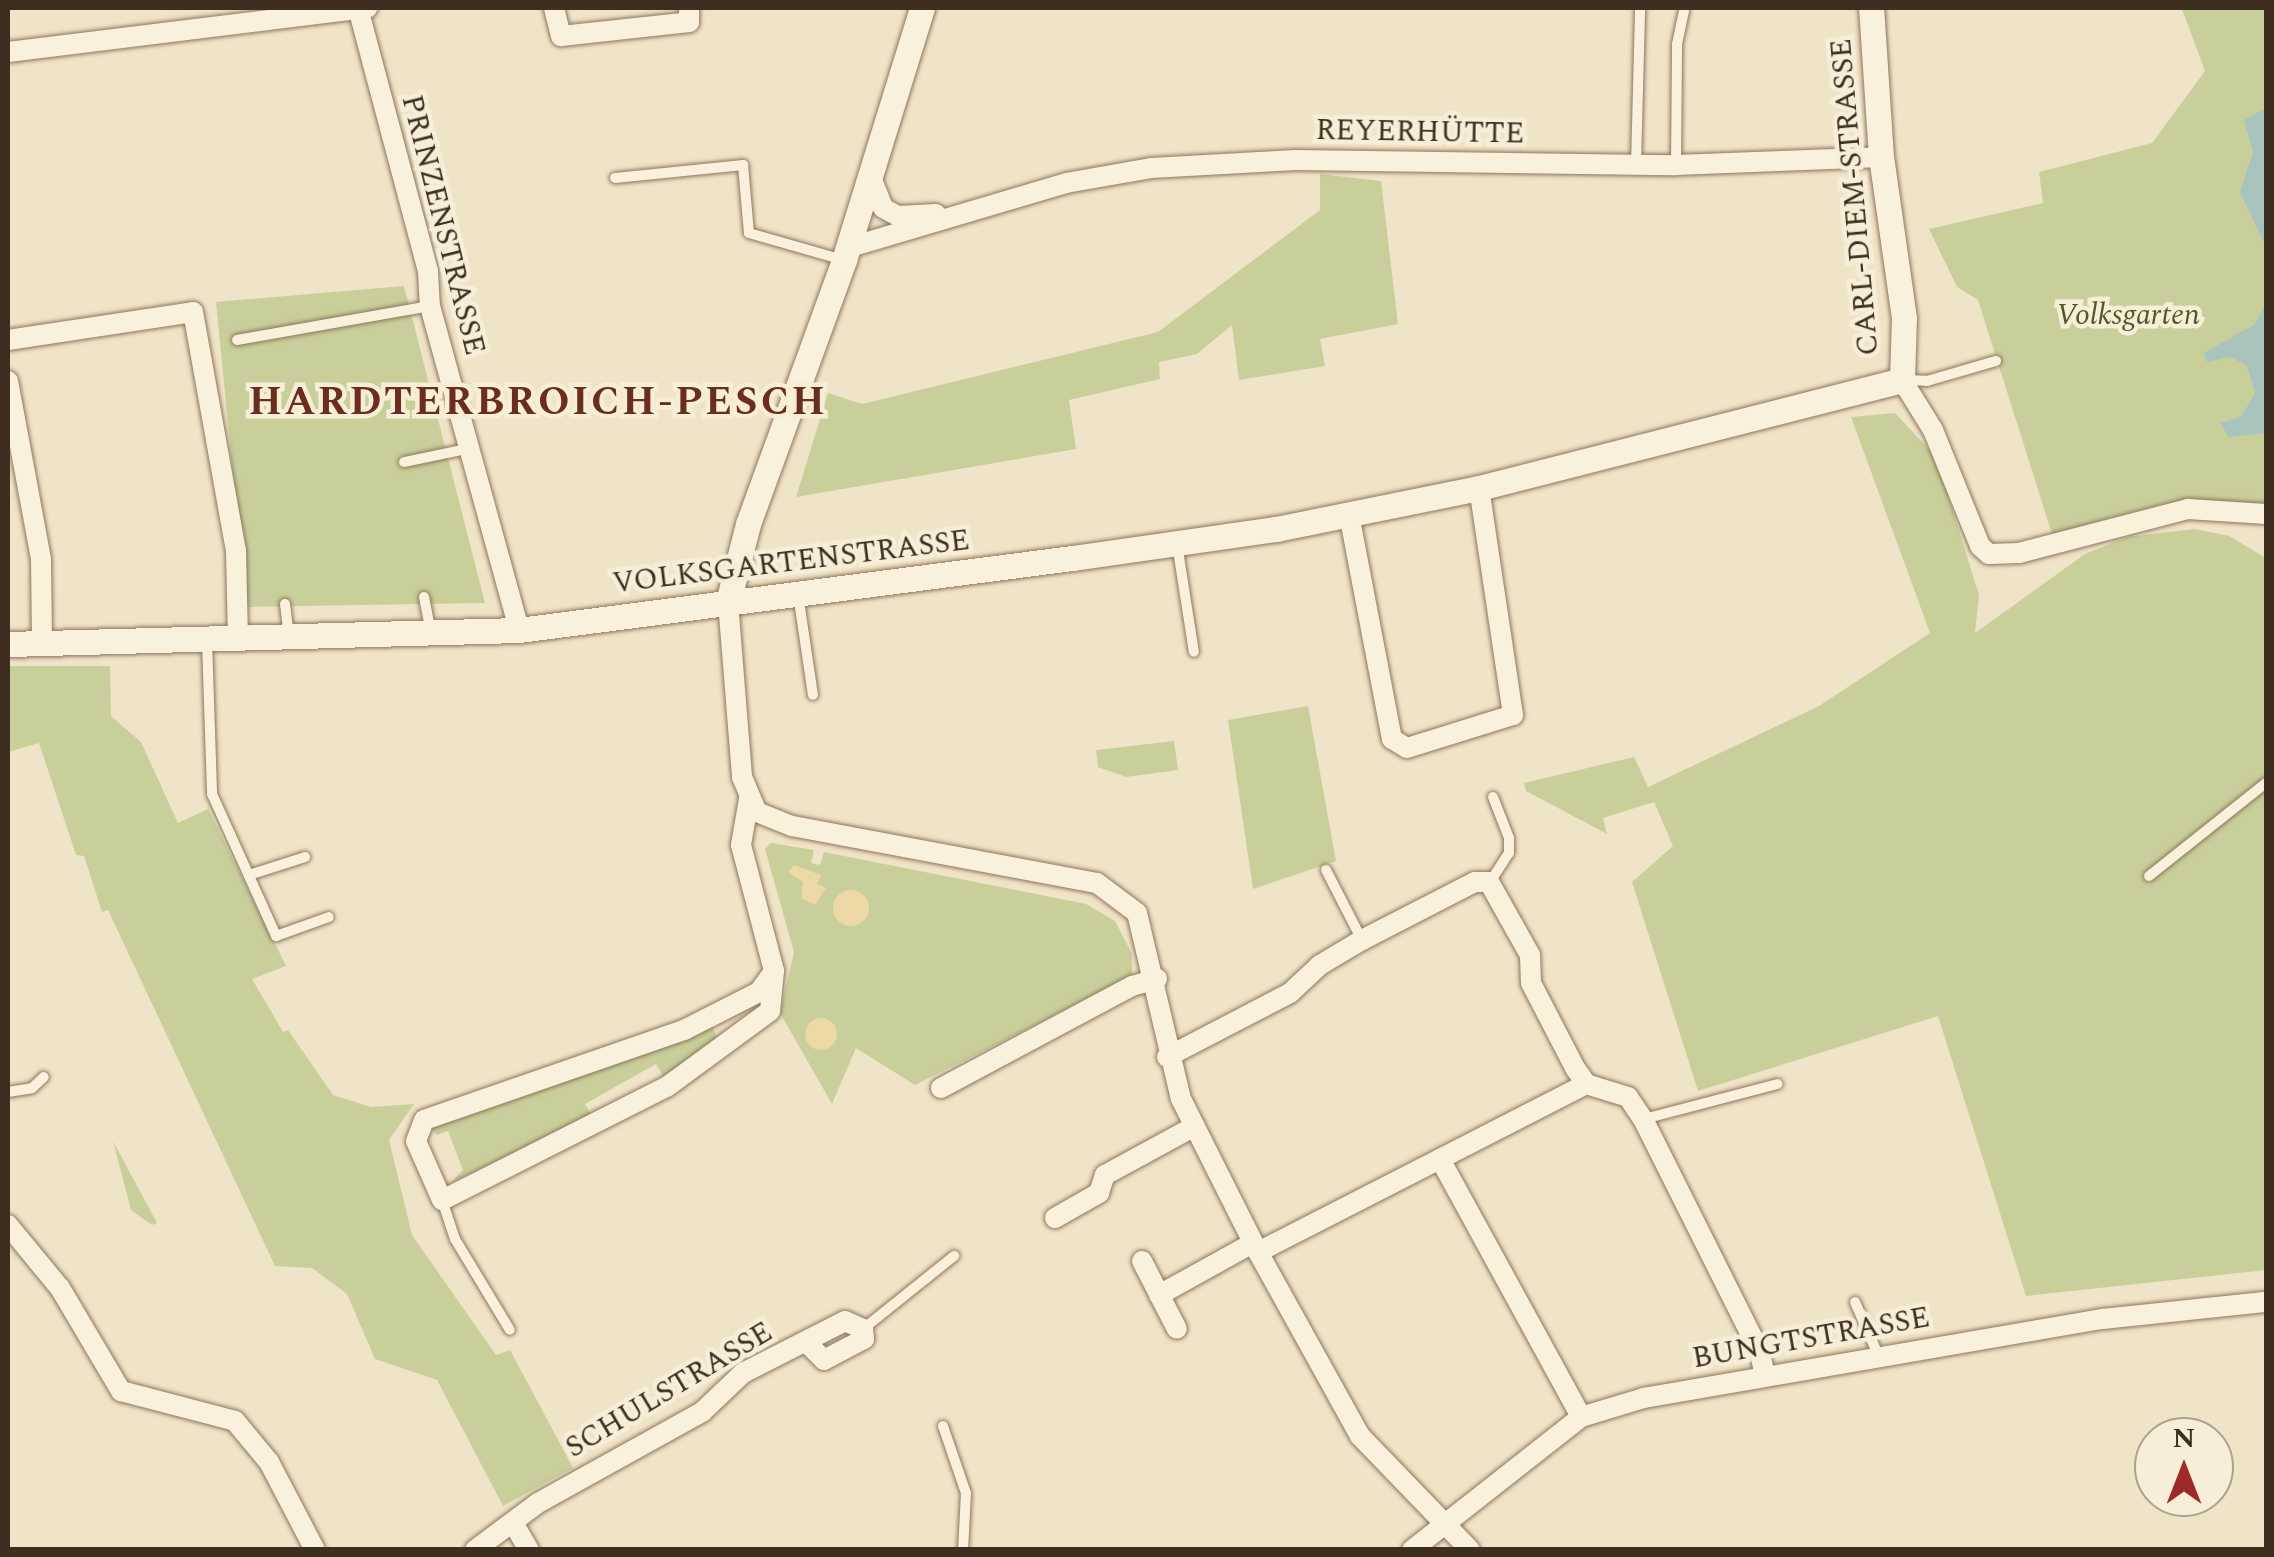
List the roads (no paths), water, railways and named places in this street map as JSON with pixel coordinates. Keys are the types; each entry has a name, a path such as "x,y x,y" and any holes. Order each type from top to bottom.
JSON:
{"street":[{"path":"554,8 561,36 689,22 689,8"},
{"path":"772,961 759,992 719,1012 424,1120 416,1141 442,1200 587,1132 734,1043 770,1011 772,961 742,845 749,799 728,602 748,524 845,254 922,8"},
{"name":"CARL-DIEM-STRASSE","path":"1872,8 1881,157 1904,318 1902,380 1933,430 1980,546 1990,554 2019,553 2188,508 2266,514"},
{"path":"8,52 361,9"},
{"name":"PRINZENSTRASSE","path":"361,9 428,271 430,306 519,630"},
{"name":"REYERHÜTTE","path":"845,254 963,211 1151,168 1296,160 1676,165 1881,157"},
{"name":"REYERHÜTTE","path":"869,173 874,194 898,216 963,211"},
{"path":"8,340 193,312 236,552 238,640"},
{"name":"VOLKSGARTENSTRASSE","path":"8,644 519,630 1176,543 1479,488 1902,380"},
{"path":"8,381 40,559 42,643"},
{"path":"1349,514 1392,739 1407,748 1513,715 1479,488"},
{"path":"749,799 770,820 792,826 1097,883 1137,913 1157,979 1167,1058 1195,1126 1256,1247 1360,1436 1470,1550"},
{"path":"1167,1058 1290,993 1320,965 1362,940 1475,882 1489,882 1530,954 1530,983 1586,1084 1628,1097 1643,1119 1760,1353 1765,1376"},
{"path":"941,1088 1157,979"},
{"path":"719,1012 734,1043"},
{"path":"1158,1295 1586,1084"},
{"path":"1054,1218 1099,1194 1105,1175 1195,1126"},
{"path":"1440,1159 1582,1417"},
{"path":"8,1225 60,1288 121,1391 235,1421 271,1466 315,1550"},
{"path":"1142,1262 1177,1329"},
{"name":"BUNGTSTRASSE","path":"1412,1550 1582,1417 1765,1376 2200,1304 2266,1302"},
{"name":"SCHULSTRASSE","path":"475,1550 515,1526 538,1504 702,1412 743,1373 845,1321 863,1329"},
{"path":"515,1526 528,1550"}],"lane":[{"path":"1636,165 1640,9"},
{"path":"1676,165 1677,44 1684,10"},
{"path":"616,178 743,165 748,233 845,254"},
{"path":"238,340 430,306"},
{"path":"1902,380 1927,381 1996,361"},
{"path":"404,462 471,448"},
{"path":"1176,543 1194,652"},
{"path":"798,594 813,696"},
{"path":"424,597 431,635"},
{"path":"284,604 289,638"},
{"path":"207,640 212,794 276,936 329,917"},
{"path":"2149,876 2266,783"},
{"path":"1489,882 1508,852 1510,838 1493,797"},
{"path":"248,875 305,857"},
{"path":"1326,870 1362,940"},
{"path":"8,1092 32,1088 44,1077"},
{"path":"1643,1119 1777,1084"},
{"path":"442,1200 455,1239 510,1330"},
{"name":"SCHULSTRASSE","path":"863,1329 954,1256"},
{"path":"1855,1302 1879,1357"},
{"path":"943,1426 966,1492 963,1550"}],"water":[{"path":"2266,108 2266,247 2240,192 2253,152 2244,120"},
{"path":"2266,303 2266,433 2229,437 2220,423 2241,417 2255,393 2247,366 2231,357 2207,362 2204,353 2255,324"}],"district":[{"name":"HARDTERBROICH-PESCH","path":"538,403"}],"park label":[{"name":"Volksgarten","path":"2128,315"}]}
